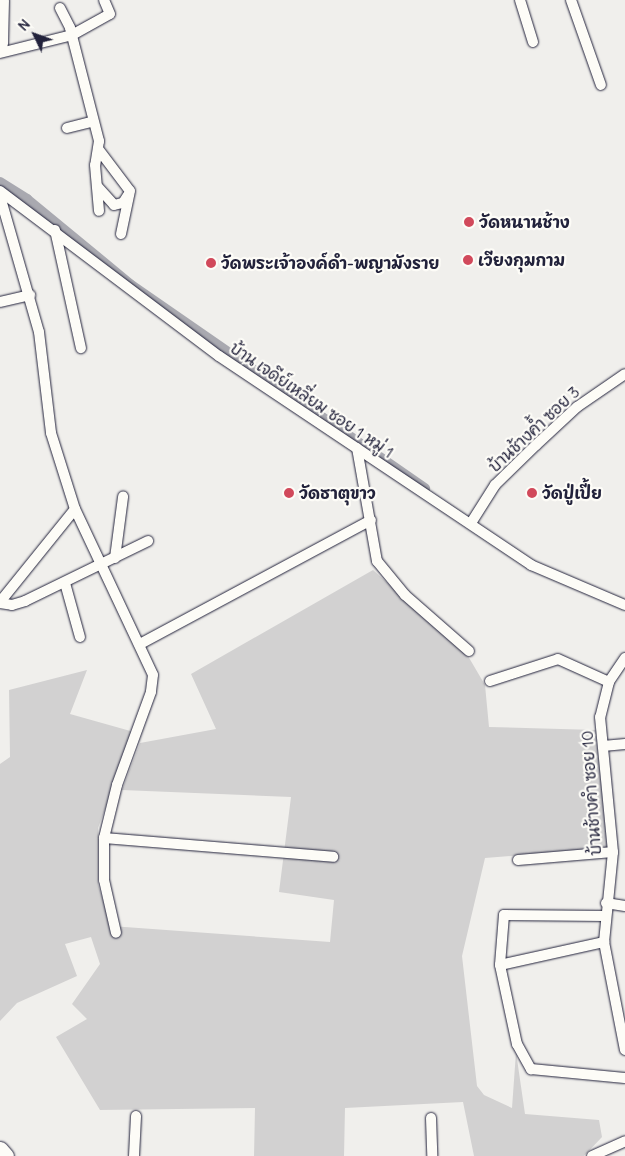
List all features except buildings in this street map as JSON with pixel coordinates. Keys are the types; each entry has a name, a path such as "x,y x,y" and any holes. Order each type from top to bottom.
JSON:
{"street":[{"path":"0,43 1,0"},
{"path":"0,52 72,36 110,14 104,0"},
{"path":"520,0 533,42"},
{"path":"572,0 601,84"},
{"path":"60,8 72,36 99,150 129,195 121,234"},
{"path":"67,128 91,122"},
{"path":"99,150 95,165 99,210"},
{"path":"97,186 114,205 123,203 129,195"},
{"name":"บ้าน เจดีย์เหลี่ยม ซอย 1 หมู่ 1","path":"0,191 55,230 219,356 357,448 472,520 532,565 625,605"},
{"path":"0,196 30,295 39,332 51,433 75,509 100,566 140,644 153,675 151,692 117,785 104,838 104,880 116,934"},
{"path":"55,230 81,348"},
{"path":"0,302 30,295"},
{"name":"บ้านช้างค้ำ ซอย 3","path":"472,520 496,485 536,445 577,407 625,374"},
{"path":"357,448 377,561 386,575 469,651"},
{"path":"115,558 123,497"},
{"path":"75,509 0,602 12,606 65,584 148,541"},
{"path":"140,644 371,520"},
{"path":"65,584 80,637"},
{"name":"บ้านช้างคำ ซอย 10","path":"625,658 609,682 600,717 613,852 606,903 604,942 625,1050"},
{"path":"490,681 558,659 609,682"},
{"path":"602,746 625,744"},
{"path":"104,838 333,857"},
{"path":"518,860 613,852"},
{"path":"606,903 625,906"},
{"path":"605,916 504,915 500,965 517,1044 531,1070 625,1078"},
{"path":"500,965 604,942"},
{"path":"134,1156 136,1116"},
{"path":"431,1118 432,1156"},
{"path":"592,1156 625,1141"},
{"path":"0,1149 6,1156"}],"shaded area":[{"path":"373,570 468,656 485,685 489,727 596,730 608,848 485,858 462,956 477,1086 484,1095 512,1108 516,1052 525,1114 599,1120 602,1137 584,1156 474,1156 463,1102 345,1108 344,1156 254,1156 255,1108 100,1110 56,1037 87,1019 72,1004 100,964 91,937 65,944 77,976 17,1003 0,1021 0,764 10,757 9,690 87,670 70,714 134,732 98,828 98,884 111,926 330,942 334,900 279,892 291,797 122,790 140,743 216,729 191,674"}],"waterway":[{"path":"0,182 27,199 130,284 425,488"}],"place":[{"name":"วัดหนานช้าง","path":"469,222"},
{"name":"เวียงกุมกาม","path":"468,260"},
{"name":"วัดพระเจ้าองค์ดำ-พญามังราย","path":"211,263"},
{"name":"วัดธาตุขาว","path":"289,493"},
{"name":"วัดปู่เปี้ย","path":"532,493"}]}
